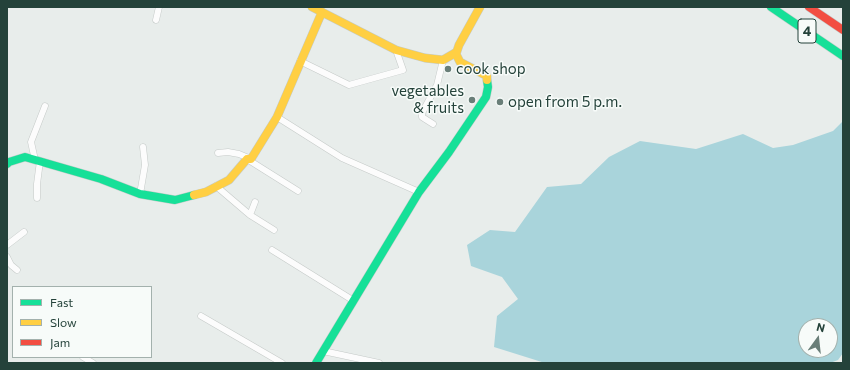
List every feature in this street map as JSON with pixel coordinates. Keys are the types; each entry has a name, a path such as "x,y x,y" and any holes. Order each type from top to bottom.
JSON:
{"main road":[{"path":"312,7 396,50 425,58 443,60 455,53"},
{"path":"316,363 419,192 449,152 486,97 488,88 487,76 460,62 456,54 459,45 480,7"},
{"name":"4","path":"771,7 843,56"},
{"name":"4","path":"809,7 843,30"},
{"path":"7,164 25,157 101,179 140,194 175,200 206,192 229,180 249,159 278,117 300,61 322,12"}],"street":[{"path":"156,20 159,7"},
{"path":"300,61 349,85 403,70 396,50"},
{"path":"433,124 422,117 422,113 437,84 443,60"},
{"path":"37,198 37,160 31,142 45,106"},
{"path":"278,117 342,158 419,192"},
{"path":"140,194 145,165 143,147"},
{"path":"218,153 234,153 249,159 298,191"},
{"path":"216,186 250,215 274,230"},
{"path":"250,215 255,202"},
{"path":"7,245 24,232"},
{"path":"272,250 354,301"},
{"path":"7,257 11,265 17,270"},
{"path":"201,316 282,363"},
{"path":"323,351 379,363"}],"water":[{"path":"843,121 843,353 838,360 830,363 545,363 494,347 497,316 518,299 502,277 471,266 467,245 490,230 515,232 547,187 581,184 609,157 640,141 696,149 743,134 773,148 793,145 833,131"}],"traffic: fast":[{"path":"771,7 843,56"},
{"path":"316,363 419,192 449,152 486,97 488,87 487,80"},
{"path":"7,164 25,157 101,179 140,194 175,200 194,195"}],"traffic: slow":[{"path":"312,7 396,50 425,58 443,60 455,53"},
{"path":"480,7 459,45 456,54 460,62 487,76 487,80"},
{"path":"194,195 206,192 229,180 247,159 251,159 277,117 322,12"}],"traffic: jam":[{"path":"809,7 843,30"}],"place":[{"name":"cook shop","path":"448,69"},
{"name":"vegetables & fruits","path":"472,100"},
{"name":"open from 5 p.m.","path":"500,102"}]}
